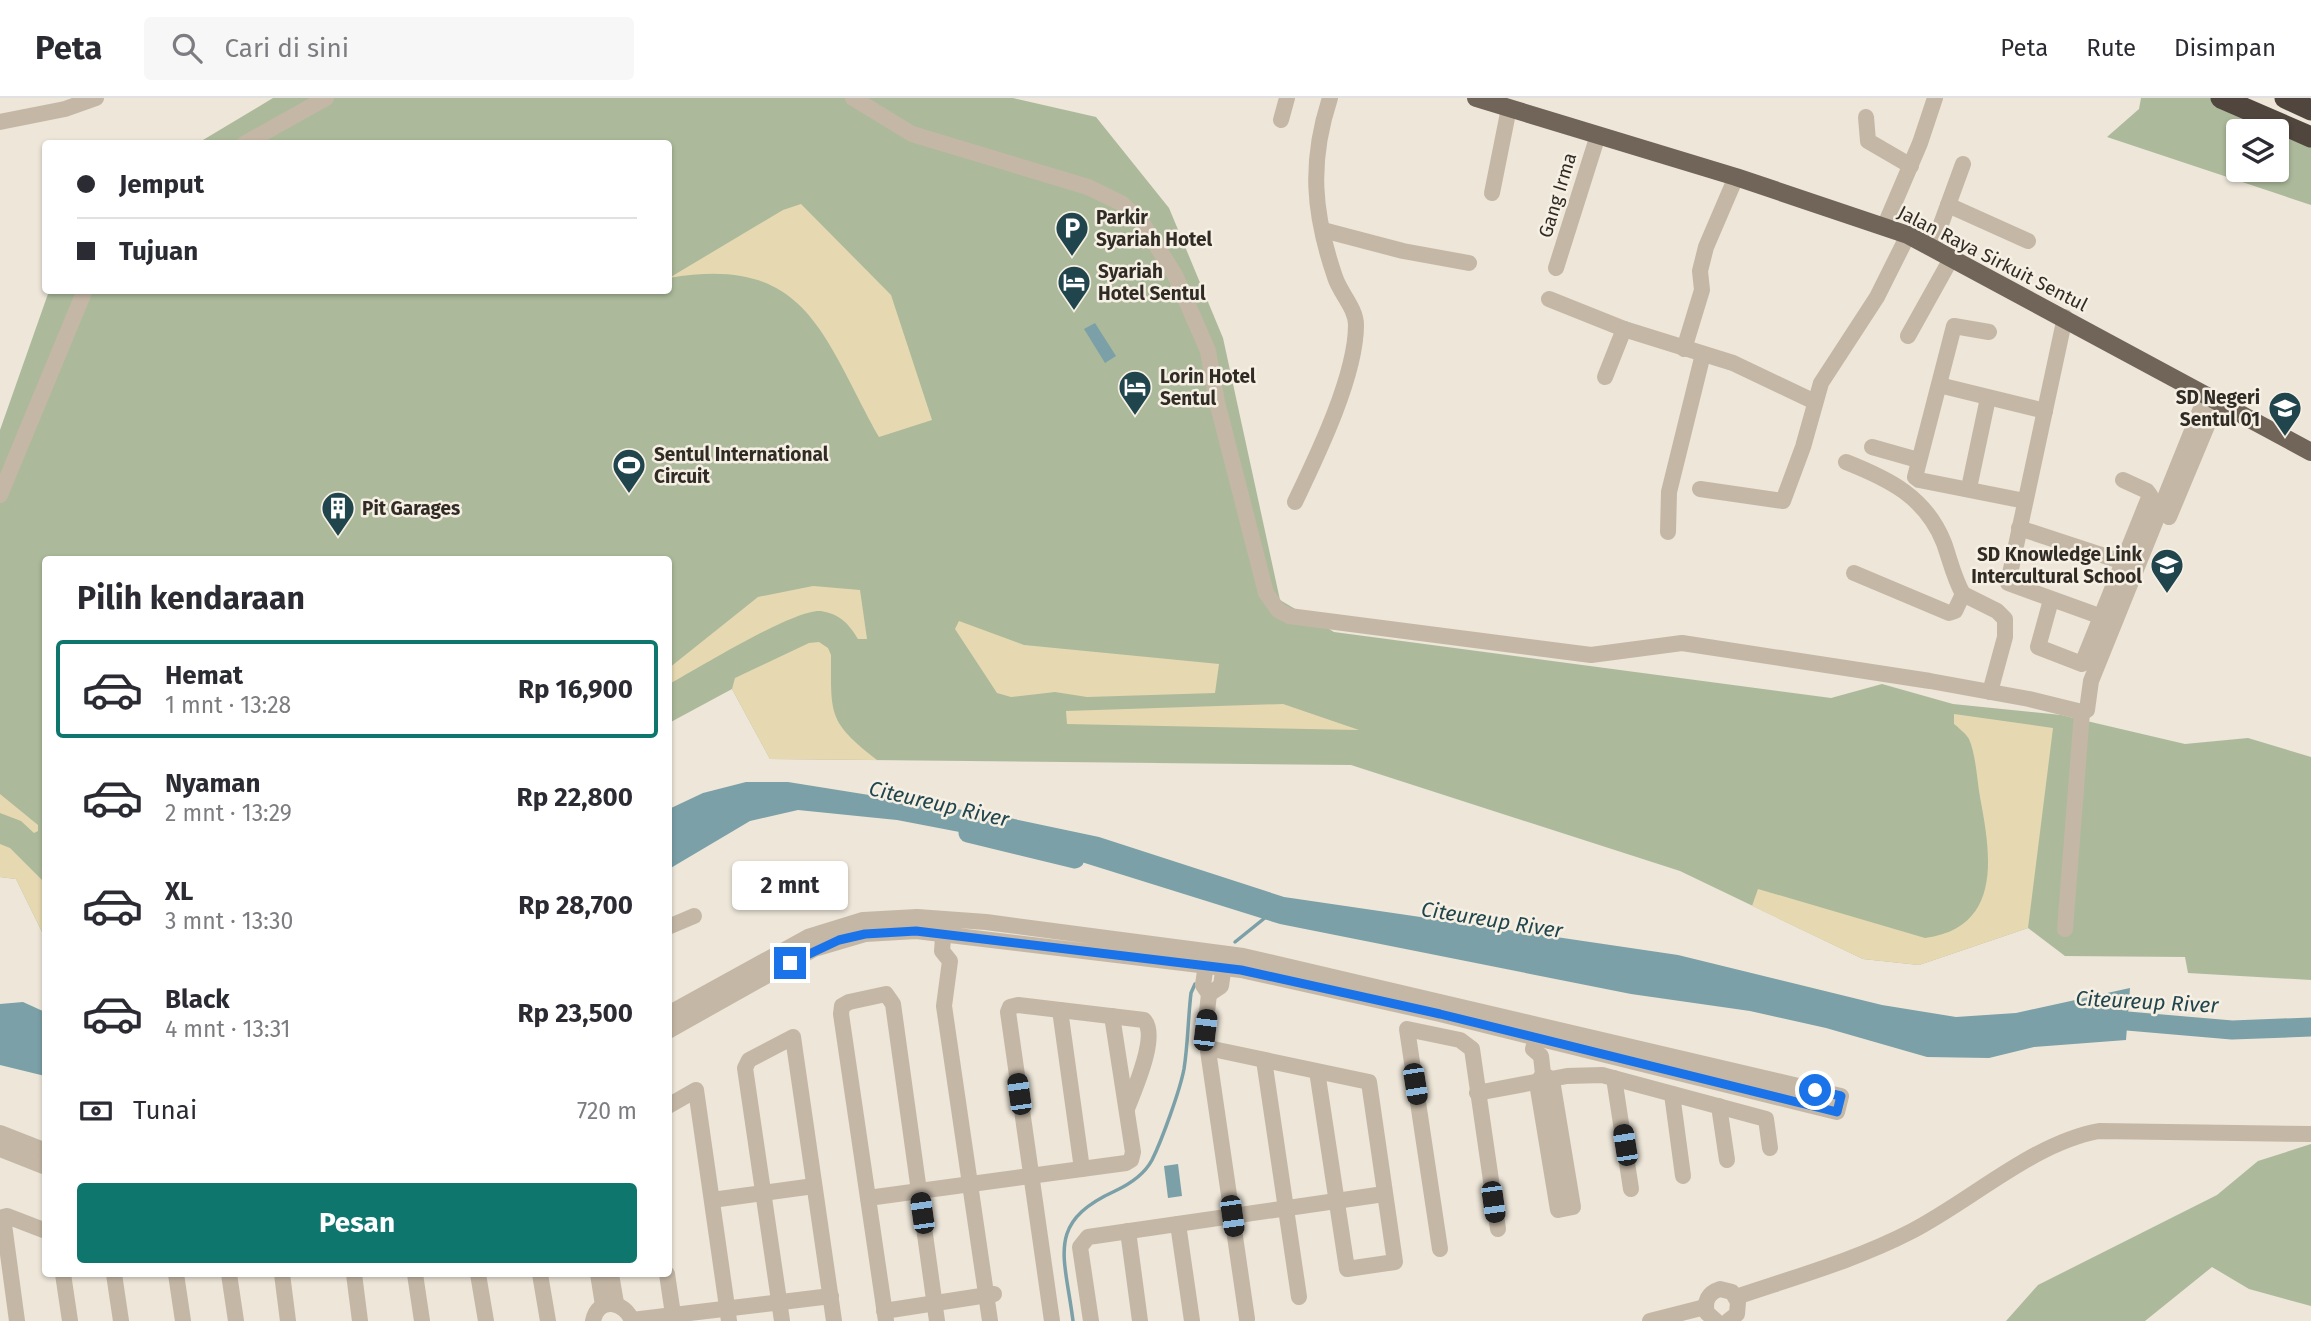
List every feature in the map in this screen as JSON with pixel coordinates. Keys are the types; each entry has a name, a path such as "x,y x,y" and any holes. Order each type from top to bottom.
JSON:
{"highway":[{"path":"2221,98 2311,137"},
{"path":"2285,98 2311,110"}],"main road":[{"name":"Jalan Raya Sirkuit Sentul","path":"1476,98 1885,225 1933,246 2311,452"}],"street":[{"path":"0,122 96,98"},
{"path":"251,140 326,98"},
{"path":"853,98 912,134 1088,187 1121,203 1141,221 1175,275 1197,320 1208,351 1217,402 1266,593 1278,610 1289,616 1591,655 1682,643 1990,692 2082,712 2088,710 2092,692 2091,681 2212,399"},
{"path":"1281,120 1287,98"},
{"path":"1295,502 1334,413 1355,336 1353,312 1335,277 1324,230 1315,159 1330,98"},
{"path":"1885,225 1911,166 1935,98"},
{"path":"1492,193 1509,108"},
{"path":"1866,117 1868,141 1911,166"},
{"name":"Gang Irma","path":"1556,268 1598,135"},
{"path":"1933,246 1963,164"},
{"path":"1684,349 1702,290 1700,271 1706,247 1736,177"},
{"path":"1948,205 2028,240"},
{"path":"1324,230 1404,251 1469,262"},
{"path":"1700,489 1783,501 1803,447 1815,402 1838,354 1877,298 1908,235"},
{"path":"1908,336 1952,257"},
{"path":"0,495 83,294"},
{"path":"1549,299 1624,329 1733,363 1815,402"},
{"path":"2064,317 2008,583 2102,617"},
{"path":"1989,332 1954,326 1915,477 2025,501"},
{"path":"1605,377 1624,329"},
{"path":"1668,532 1669,492 1703,354"},
{"path":"1939,385 2045,411"},
{"path":"1969,488 1988,398"},
{"path":"1872,447 1918,460"},
{"path":"1846,462 1895,482 1918,502 1943,542 1963,594 1997,611 2005,619 2005,637 1990,692"},
{"path":"2051,600 2038,647 2076,664 2085,660 2150,495 2123,480"},
{"path":"2019,528 2123,562"},
{"path":"1854,573 1949,613 1955,611 1963,594"},
{"path":"2065,929 2082,712"},
{"path":"672,925 694,916"},
{"path":"672,1012 808,937 835,926 892,917 944,926 1225,960 1841,1096 1837,1112 1546,1033"},
{"path":"944,926 942,951 950,961 944,1006 991,1294 1000,1321"},
{"path":"672,1029 814,950 839,940 944,926"},
{"path":"950,961 960,954 962,928"},
{"path":"1207,958 1203,985 1209,994 1205,1030 1247,1319"},
{"path":"1209,994 1221,986 1225,960"},
{"path":"937,1321 935,1303 893,1004 886,993 849,1002 842,1006 841,1014 885,1316 935,1303 991,1294"},
{"path":"1052,1321 1008,1012 1010,1007 1018,1004 1144,1020 1148,1024 1142,1070 1127,1109"},
{"path":"1060,1010 1082,1169"},
{"path":"868,1198 1131,1160 1133,1152 1112,1016"},
{"path":"1440,1249 1407,1030 1468,1044 1472,1049 1497,1230"},
{"path":"1544,1079 1573,1207 1558,1210 1541,1056 1533,1049 1546,1033"},
{"path":"782,1321 745,1068 749,1060 793,1037 835,1321"},
{"path":"1208,1048 1264,1060 1317,1071 1369,1082 1395,1262 1347,1269 1317,1071"},
{"path":"1264,1060 1299,1297"},
{"path":"1477,1093 1585,1073 1614,1078 1766,1119 1770,1148"},
{"path":"1614,1078 1632,1189"},
{"path":"672,1104 696,1090 728,1315"},
{"path":"1672,1094 1683,1176"},
{"path":"1718,1107 1727,1160"},
{"path":"1736,1297 1867,1252 1913,1230 2045,1150 2077,1135 2099,1131 2311,1133"},
{"path":"0,1133 42,1149"},
{"path":"0,1149 42,1165"},
{"path":"712,1200 814,1186"},
{"path":"1091,1321 1080,1247 1088,1237 1384,1194"},
{"path":"17,1321 3,1217 8,1216 42,1229"},
{"path":"1178,1224 1192,1321"},
{"path":"1128,1231 1140,1321"},
{"path":"63,1277 70,1321"},
{"path":"114,1277 121,1321"},
{"path":"124,1277 131,1321"},
{"path":"176,1277 183,1321"},
{"path":"229,1277 236,1321"},
{"path":"282,1277 288,1321"},
{"path":"354,1277 360,1321"},
{"path":"415,1277 422,1321"},
{"path":"479,1277 486,1321"},
{"path":"541,1277 548,1321"},
{"path":"599,1277 609,1304"},
{"path":"609,1304 611,1277"},
{"path":"667,1277 674,1318"},
{"path":"1716,1321 1706,1307 1709,1295 1714,1291 1726,1289 1736,1297 1738,1308 1728,1321"},
{"path":"990,1321 991,1294"},
{"path":"593,1321 594,1313 609,1304 626,1309 632,1321 728,1315 780,1302 831,1296"},
{"path":"1650,1321 1706,1307"}],"green space":[{"name":"Sentul International Circuit","path":"273,98 1013,98 1096,117 1169,208 1223,338 1280,600 1334,632 1831,698 1882,684 1953,704 2061,715 2185,744 2248,738 2311,757 2311,980 2188,973 2185,957 2065,956 2028,928 1919,965 1863,959 1680,871 1351,765 770,759 732,689 672,721 672,556 42,556 42,932 16,879 0,877 0,430 48,294 672,294 672,140 203,140"},
{"path":"2141,98 2221,98 2269,119 2226,119 2226,177 2107,137 2139,109"},
{"path":"2289,127 2311,137 2311,205 2242,182 2289,182"},
{"path":"2311,1144 2311,1306 2249,1289 2212,1267 2145,1321 2006,1321 2038,1285 2217,1195 2258,1161"}],"sand":[{"path":"801,204 891,295 932,420 879,437 824,336 804,310 781,291 752,278 715,274 672,278 783,210"},
{"path":"813,586 860,590 867,639 858,639 839,617 821,611 808,613 769,629 672,682 672,666 758,597"},
{"path":"959,621 1024,645 1219,664 1215,693 1087,697 1055,692 1011,697 997,693 955,629"},
{"path":"819,642 828,648 831,655 831,691 836,716 849,736 877,760 770,759 732,689 735,678 809,643"},
{"path":"1283,704 1359,730 1067,724 1066,711"},
{"path":"1954,714 2053,728 2028,928 1919,965 1863,959 1752,906 1758,889 1925,938 1950,931 1968,919 1980,904 1986,885 1987,842 1973,752 1969,739 1954,724"},
{"path":"0,794 38,825 38,831 34,833 21,821 0,813"},
{"path":"0,844 10,848 42,880 42,932 16,879 0,877"}],"water":[{"path":"1095,323 1116,356 1105,363 1084,329"},
{"path":"746,782 788,782 1000,816 1099,837 1284,897 1678,955 1882,1005 1956,1017 2016,1013 2130,988 2126,1040 2034,1047 1989,1058 1927,1057 1826,1028 1750,1011 1631,994 1280,924 1027,845 897,820 798,810 750,821 672,867 672,808 703,793"},
{"path":"23,1002 42,1011 42,1075 0,1065 0,1004"},
{"path":"1178,1164 1182,1196 1168,1198 1164,1166"}],"waterway":[{"name":"Citeureup River","path":"968,833 1075,859"},
{"path":"1235,942 1266,917"},
{"path":"1073,1321 1064,1260 1069,1229 1078,1216 1093,1203 1136,1178 1152,1160 1182,1078 1191,993 1195,984"},
{"name":"Citeureup River","path":"2104,1019 2232,1030 2311,1027"}],"place":[{"name":"Parkir Syariah Hotel","path":"1072,258"},
{"name":"Syariah Hotel Sentul","path":"1074,312"},
{"name":"Lorin Hotel Sentul","path":"1135,417"},
{"name":"SD Negeri Sentul 01","path":"2285,438"},
{"name":"Sentul International Circuit","path":"629,495"},
{"name":"Pit Garages","path":"338,538"},
{"name":"SD Knowledge Link Intercultural School","path":"2167,595"}],"route":[{"path":"790,963 839,940 865,934 916,931 984,936 1241,970 1440,1014 1837,1112 1841,1096 1815,1090"}]}
